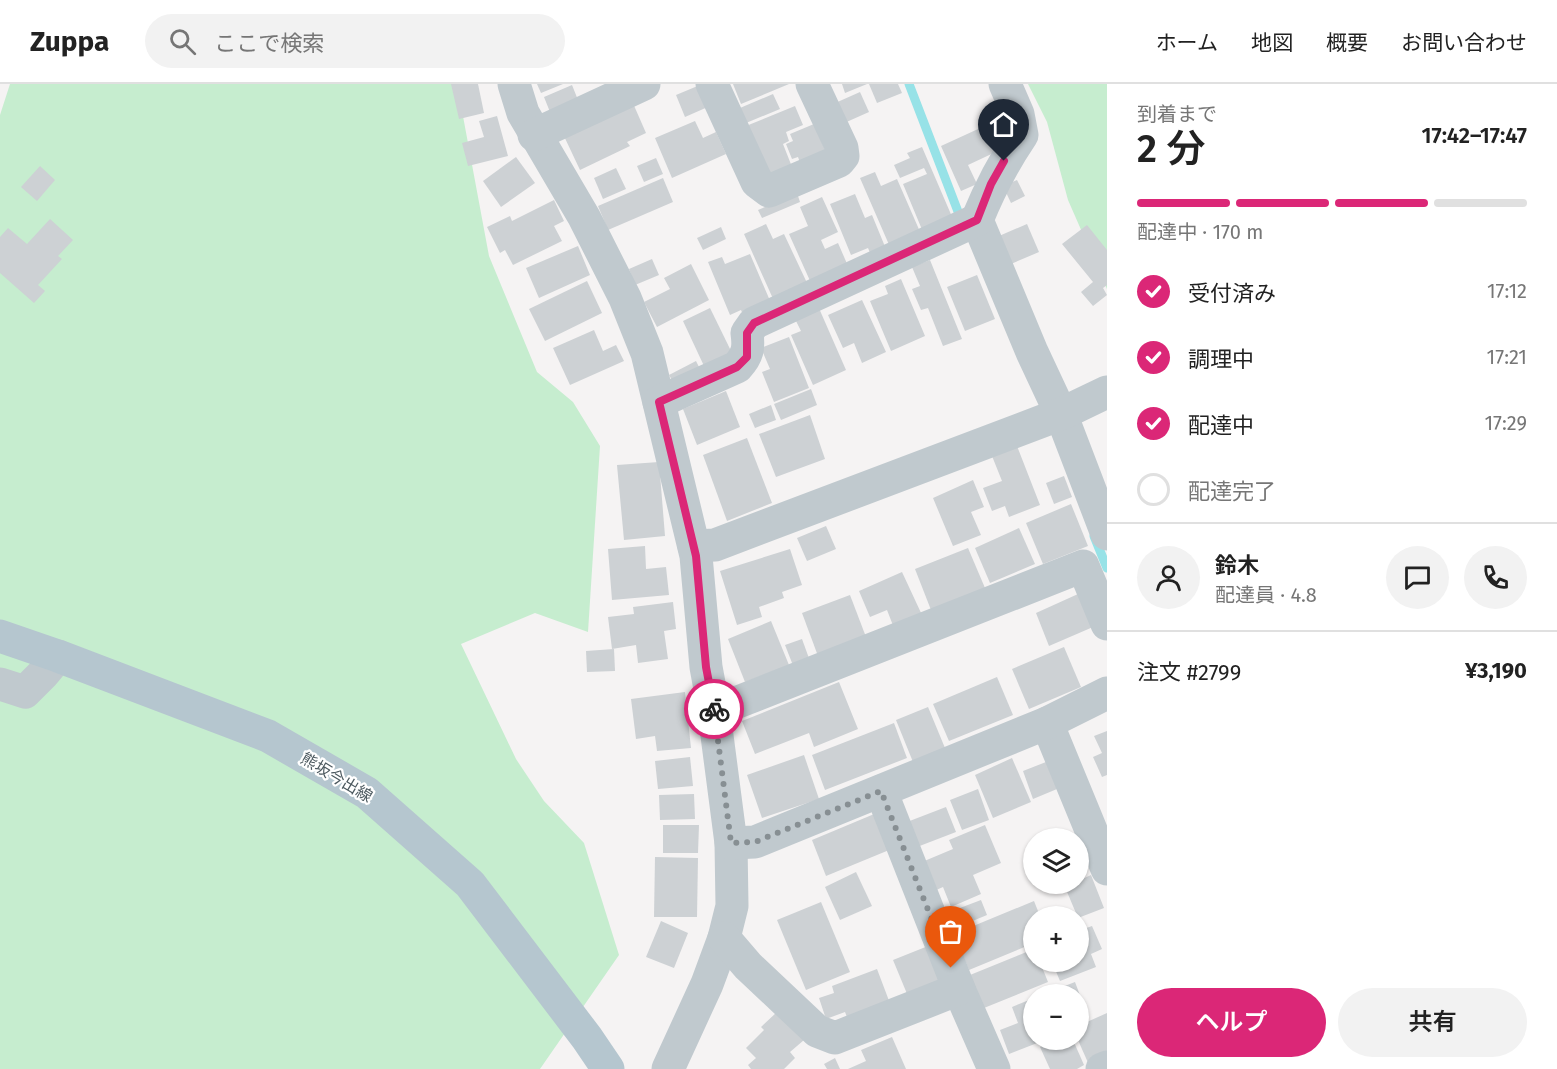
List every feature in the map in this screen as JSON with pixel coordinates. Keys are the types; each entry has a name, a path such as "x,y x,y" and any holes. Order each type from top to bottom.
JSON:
{"main road":[{"name":"熊坂今出線","path":"0,636 268,736 367,793 470,884 608,1069"}],"street":[{"path":"513,84 534,135 584,217 625,298 647,353 696,556 706,667 731,843 732,906 724,938 706,984 668,1069"},
{"path":"534,135 644,84"},
{"path":"712,84 757,182 770,191 839,161 843,156 842,148 812,84"},
{"path":"1005,84 1018,114 1022,135 991,184 977,220 1032,352 1061,414 1107,534"},
{"path":"659,402 737,367 747,357 747,333 754,323 977,220"},
{"path":"693,546 715,545 1061,414 1107,392"},
{"path":"713,705 738,702 1083,566 1107,624"},
{"path":"0,684 25,692 58,656"},
{"path":"731,843 755,842 1047,723 1107,693"},
{"path":"1047,723 1107,869"},
{"path":"881,791 959,989 994,1069"},
{"path":"724,938 748,966 817,1031 835,1038 959,989"},
{"path":"1102,1069 1107,1067"}],"green space":[{"path":"10,84 457,84 489,256 537,372 573,402 600,446 588,632 535,613 461,644 516,759 544,801 584,843 619,955 540,1069 0,1069 0,115"},
{"path":"1028,84 1107,84 1107,289 1068,200 1047,122"}],"building":[{"path":"451,84 478,84 484,113 459,119"},
{"path":"537,84 563,84 541,93"},
{"path":"733,84 789,84 741,104"},
{"path":"842,84 867,84 845,93"},
{"path":"869,84 898,84 902,93 877,103"},
{"path":"572,85 580,105 552,117 544,97"},
{"path":"700,85 710,106 685,117 676,95"},
{"path":"860,92 869,112 842,124 833,104"},
{"path":"773,94 780,109 746,123 740,108"},
{"path":"632,101 646,133 627,142 630,146 580,170 563,134"},
{"path":"795,106 803,125 786,132 789,141 783,144 794,172 768,182 746,126"},
{"path":"497,116 508,156 468,166 462,143 484,137 479,121"},
{"path":"695,121 703,138 716,132 726,154 672,178 655,138"},
{"path":"814,124 828,157 802,168 798,157 792,159 786,144 793,141 790,134"},
{"path":"989,124 1000,150 968,165 977,184 961,191 941,146"},
{"path":"922,147 953,219 923,232 903,184 927,174 924,168 900,178 894,165 910,158 907,153"},
{"path":"516,157 535,183 501,207 483,181"},
{"path":"656,158 663,174 644,182 637,166"},
{"path":"40,166 55,180 37,201 21,187"},
{"path":"616,168 626,189 603,199 594,178"},
{"path":"875,172 881,186 897,179 921,234 890,247 860,178"},
{"path":"663,178 673,202 608,230 598,206"},
{"path":"1017,180 1025,196 1011,203 1003,186"},
{"path":"797,193 800,202 762,218 758,210"},
{"path":"855,194 865,218 872,215 886,249 871,255 868,248 851,255 830,204"},
{"path":"822,197 838,232 821,240 825,249 838,243 848,266 811,283 789,234 808,226 800,207"},
{"path":"554,200 564,221 554,226 562,241 513,265 505,250 500,253 487,227 510,216 512,221"},
{"path":"50,219 73,240 58,256 62,259 38,285 45,291 34,303 0,273 0,237 8,228 27,244"},
{"path":"766,224 773,239 784,234 808,285 774,301 744,234"},
{"path":"1027,224 1039,252 1011,264 999,236"},
{"path":"1087,225 1107,250 1107,285 1103,288 1107,295 1093,306 1081,292 1093,282 1062,244"},
{"path":"721,227 726,239 703,250 697,238"},
{"path":"578,246 590,275 539,298 526,268"},
{"path":"750,254 771,303 743,315 741,310 730,315 708,262 722,257 725,264"},
{"path":"652,259 659,275 635,285 629,269"},
{"path":"930,260 962,339 943,346 928,308 921,310 912,289 920,286 912,267"},
{"path":"691,264 709,300 657,327 644,302 670,289 664,278"},
{"path":"977,275 995,319 965,331 947,287"},
{"path":"901,279 925,336 891,351 870,301 888,294 885,286"},
{"path":"587,281 602,313 545,341 529,309"},
{"path":"862,300 886,352 862,363 854,343 843,348 828,315"},
{"path":"818,306 846,370 813,385 791,335 801,331 794,317"},
{"path":"710,308 732,353 704,366 683,321"},
{"path":"594,330 603,351 616,345 624,361 570,385 553,348"},
{"path":"789,337 809,388 774,402 762,372 770,369 761,348"},
{"path":"696,361 702,373 676,387 669,375"},
{"path":"811,389 817,405 781,420 774,404"},
{"path":"726,391 740,427 697,445 683,409"},
{"path":"771,405 776,420 755,428 749,414"},
{"path":"810,415 825,459 776,477 759,434"},
{"path":"747,438 772,503 727,521 703,455"},
{"path":"1017,446 1040,505 1009,517 1005,506 992,511 983,488 1002,481 992,456"},
{"path":"659,462 665,536 624,540 617,465"},
{"path":"1064,476 1072,497 1054,504 1046,483"},
{"path":"973,480 984,507 971,512 981,535 953,546 933,498"},
{"path":"1071,504 1088,546 1043,564 1026,523"},
{"path":"826,526 836,549 807,561 797,538"},
{"path":"1019,528 1035,564 990,583 975,548"},
{"path":"645,546 646,569 666,567 669,595 612,600 608,549"},
{"path":"968,548 985,588 931,610 915,569"},
{"path":"790,549 802,585 782,592 784,598 759,607 762,617 737,625 720,571"},
{"path":"902,572 922,615 894,628 887,610 870,617 859,591"},
{"path":"1078,594 1093,627 1049,646 1036,613"},
{"path":"850,595 866,637 818,656 802,613"},
{"path":"673,602 676,629 664,631 668,659 638,663 636,645 612,649 608,617 634,614 633,607"},
{"path":"771,621 789,665 745,682 728,639"},
{"path":"802,639 810,661 794,668 785,645"},
{"path":"1064,647 1081,687 1029,709 1012,669"},
{"path":"614,649 615,671 587,672 586,651"},
{"path":"997,677 1013,715 949,741 933,704"},
{"path":"839,682 858,729 814,747 809,733 755,754 742,721"},
{"path":"685,692 691,748 657,751 655,736 636,739 631,699"},
{"path":"928,707 945,748 913,762 896,720"},
{"path":"894,723 907,758 825,790 812,755"},
{"path":"1107,731 1107,775 1102,777 1093,757 1102,753 1094,736"},
{"path":"804,755 819,799 762,818 747,775"},
{"path":"690,757 693,786 658,789 655,761"},
{"path":"1012,758 1031,802 993,818 975,775"},
{"path":"1046,762 1057,789 1033,799 1023,771"},
{"path":"978,789 989,820 962,830 950,800"},
{"path":"694,794 695,819 660,820 659,795"},
{"path":"946,807 956,832 917,847 907,822"},
{"path":"879,812 894,848 826,876 812,840"},
{"path":"663,825 699,825 698,853 663,853"},
{"path":"985,825 1001,863 973,875 981,894 951,907 943,887 934,891 922,862 953,849 949,840"},
{"path":"655,857 698,858 697,917 654,917"},
{"path":"856,872 872,906 840,920 825,887"},
{"path":"1091,875 1104,908 1089,914 1089,906 1073,906 1068,894 1089,894 1089,876"},
{"path":"981,900 987,915 958,927 952,911"},
{"path":"1034,901 1036,906 1023,906 1023,948 969,970 954,934"},
{"path":"821,902 850,972 806,990 777,920"},
{"path":"661,921 688,933 674,968 646,957"},
{"path":"1092,926 1102,949 1091,954 1096,967 1089,970 1089,927"},
{"path":"928,946 945,986 910,1001 893,960"},
{"path":"1023,953 1023,972 1044,972 1048,982 1023,984 1023,992 984,1008 970,975"},
{"path":"877,969 891,1006 849,1022 845,1012 826,1019 819,998 834,993 832,986"},
{"path":"1056,972 1083,972 1060,981"},
{"path":"1023,1002 1023,1049 1009,1054 1000,1030 1018,1023 1012,1007"},
{"path":"778,1011 804,1040 790,1052 795,1058 784,1069 751,1069 748,1065 756,1058 746,1048 764,1030 761,1027"},
{"path":"1107,1013 1107,1057 1089,1065 1082,1050 1089,1050 1089,1021"},
{"path":"892,1037 906,1069 848,1069 866,1061 861,1050"},
{"path":"1041,1050 1077,1050 1084,1065 1077,1069 1050,1069"},
{"path":"835,1058 840,1069 827,1069 824,1064"}],"waterway":[{"path":"909,84 962,222"},
{"path":"1094,536 1107,568"}],"way so far":[{"path":"714,709 731,843 755,842 881,791 951,968"}],"route":[{"path":"714,709 706,667 696,556 659,402 737,367 747,357 747,333 754,323 977,220 991,184 1004,161"}]}
